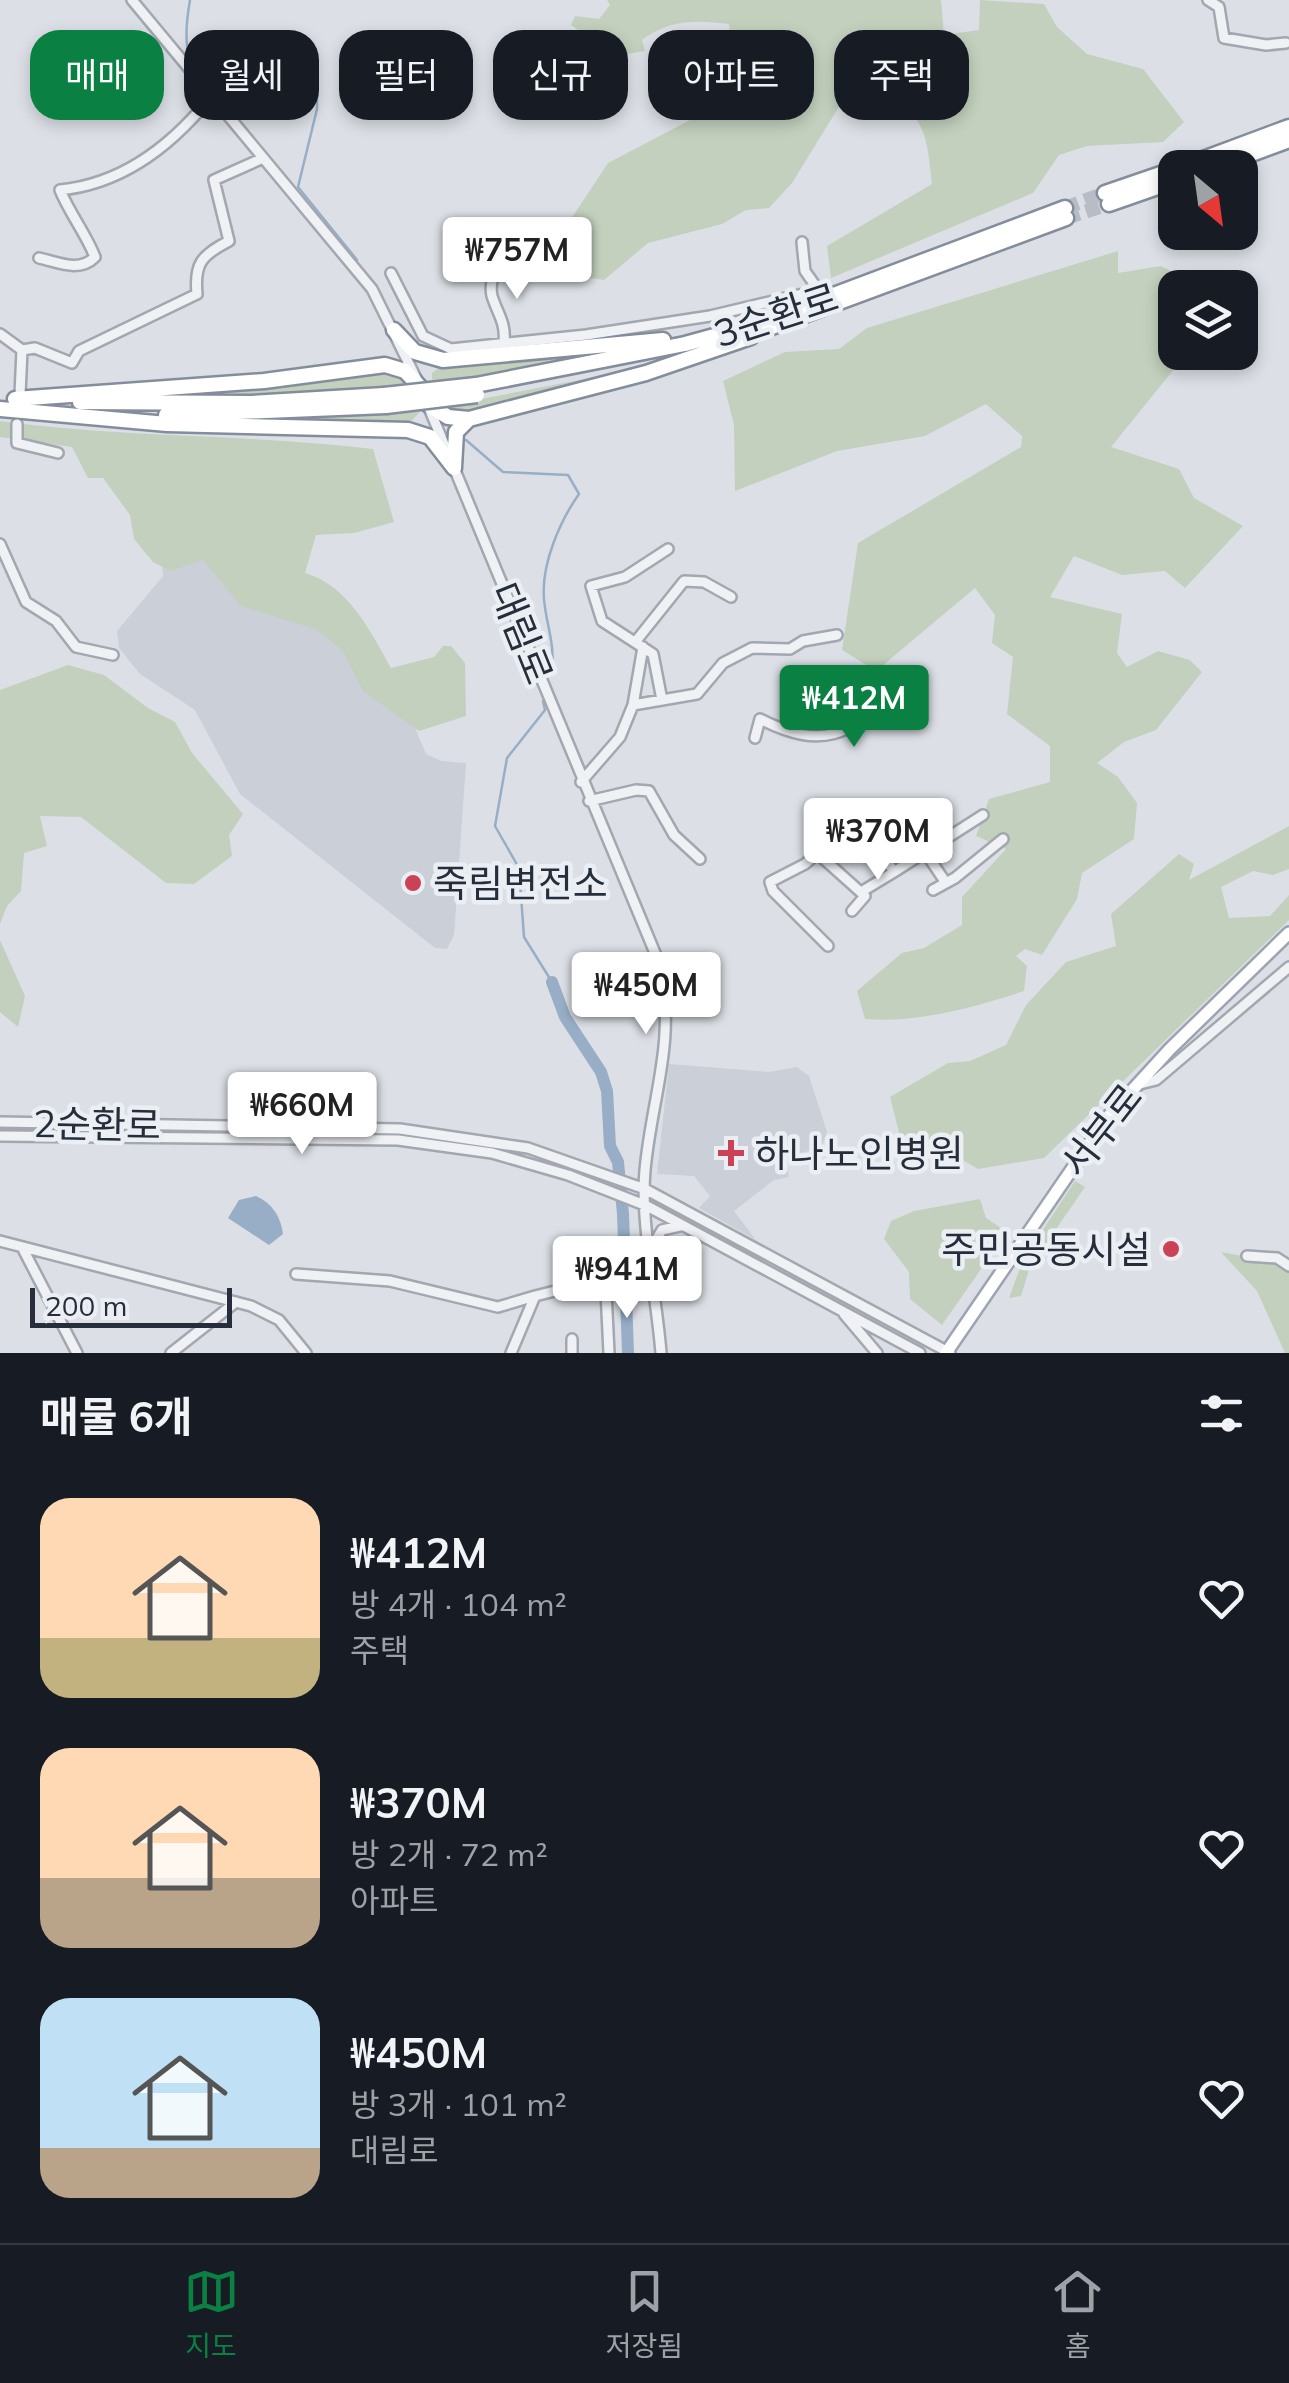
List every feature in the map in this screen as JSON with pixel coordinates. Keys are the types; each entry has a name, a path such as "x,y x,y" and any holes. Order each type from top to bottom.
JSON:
{"highway":[{"path":"1226,150 1289,127"},
{"path":"1258,152 1289,140"},
{"path":"1158,176 1107,198 1158,185"},
{"name":"3순환로","path":"1066,213 808,317 704,348 476,390 685,344 786,314 1066,213"},
{"path":"394,330 415,352 443,360 669,340 786,314"},
{"path":"400,429 421,420 426,402 448,417 469,420 674,365 808,317"},
{"path":"372,366 390,352 394,330"},
{"path":"420,388 424,373 443,360"},
{"path":"12,397 264,381 372,366 401,368 420,388"},
{"path":"0,409 178,415 476,390"},
{"path":"12,397 172,404 385,400"},
{"path":"0,409 167,424 400,429 430,437 454,468"},
{"path":"454,468 456,432 469,420"}],"main road":[{"name":"서부로","path":"948,1353 1076,1158 1134,1086 1282,949 1289,933"}],"street":[{"name":"대림로","path":"132,0 184,65"},
{"path":"1208,0 1219,8 1224,38 1266,45 1286,43"},
{"path":"39,258 80,267 89,263 95,257 92,248 74,224 60,190 107,182 182,132 192,120"},
{"name":"대림로","path":"228,120 372,289 394,330 648,934 666,994 666,1060 645,1189 661,1353"},
{"path":"0,334 22,350 35,348 72,363 80,350 197,294 195,270 202,255 229,241 214,180 261,159"},
{"path":"504,344 506,323 491,293 495,270 516,234 524,234 527,256 540,275"},
{"path":"391,273 423,336 451,348 710,316 803,294 816,288 805,271 802,242"},
{"path":"12,397 22,350"},
{"path":"18,424 17,443 58,452"},
{"path":"0,544 26,602 56,621 76,646 113,655"},
{"path":"662,700 659,668 640,644 602,621 590,586 625,577 668,548"},
{"path":"582,782 620,737 634,706 640,644 684,581 704,582 731,598"},
{"path":"634,706 697,694 723,663 752,648 790,649 802,641 837,635"},
{"path":"755,738 760,718 795,736 850,731 908,685"},
{"path":"590,802 636,790 649,791 674,834 700,858"},
{"path":"861,892 926,855 983,815"},
{"path":"828,946 773,891 770,882 817,853 858,818 894,872"},
{"path":"906,822 946,883"},
{"path":"933,890 1003,839"},
{"path":"817,853 866,896 852,910"},
{"path":"1134,1086 1156,1080 1289,967"},
{"name":"2순환로","path":"0,1122 437,1132 528,1148 645,1189"},
{"name":"2순환로","path":"0,1136 435,1143 524,1162 647,1206"},
{"path":"645,1189 948,1353"},
{"path":"647,1206 920,1353"},
{"path":"651,1250 664,1228 684,1226"},
{"path":"0,1241 269,1313 306,1353"},
{"path":"22,1249 77,1353"},
{"path":"1247,1256 1277,1258 1289,1266"},
{"path":"296,1274 390,1281 498,1306 536,1296 656,1290"},
{"path":"606,1291 610,1353"},
{"path":"511,1353 536,1296"},
{"path":"171,1353 236,1302"},
{"path":"839,1309 877,1353"},
{"path":"572,1339 572,1353"}],"shaded area":[{"path":"196,506 343,617 413,723 426,754 441,761 466,763 454,935 447,949 435,948 240,794 195,710 140,674 119,648 117,631 163,576 162,564"},
{"name":"하나노인병원","path":"669,1064 769,1072 797,1067 809,1076 827,1132 821,1148 784,1157 789,1177 774,1180 734,1211 756,1240 699,1208 710,1196 694,1176 657,1174"}],"green space":[{"path":"607,0 941,0 944,30 834,30 834,115 792,183 769,208 746,210 722,224 648,243 604,280 561,273 567,225 608,163 690,120 814,120 814,30 729,30 729,24 695,22 648,30 642,40 645,51 628,54 628,30 578,30 571,25 575,16 599,19 610,5"},
{"path":"980,0 1044,4 1057,27 1087,54 1143,69 1184,122 1163,142 1087,146 1059,155 1033,193 831,278 827,246 932,184 917,120 969,120 969,31 979,30"},
{"path":"1118,251 1118,273 1161,266 1169,270 1158,270 1158,370 1173,370 1111,447 1179,469 1194,498 1243,526 1185,588 1165,571 1122,575 1074,556 1050,597 1122,614 1117,653 1127,667 1158,651 1190,660 1202,672 1156,730 1124,742 1097,763 1118,777 1137,803 1134,839 1082,873 1077,899 1042,955 1025,949 1016,956 1027,966 1024,991 945,1013 885,1020 865,1019 857,991 902,953 924,948 962,925 962,897 1006,849 976,836 989,799 1050,782 1050,746 1007,714 1013,657 992,643 995,615 975,588 876,671 842,650 858,543 1021,447 1022,436 986,404 925,436 837,451 735,491 734,425 723,381 785,352 839,349 867,328"},
{"path":"649,346 450,382 455,404 657,365 468,416 445,410 432,386 432,373 445,363"},
{"path":"391,370 409,382 421,411 408,424 129,417 388,412 313,397 111,397"},
{"path":"0,421 373,449 394,522 354,533 316,535 305,573 346,599 391,668 434,657 443,646 451,646 465,663 466,716 419,731 363,691 343,651 316,629 241,606 203,560 170,571 153,562 134,539 130,515 103,478 88,478 72,447 0,437"},
{"path":"68,665 104,675 148,708 175,722 192,753 243,814 229,835 232,856 194,884 166,883 81,817 40,816 47,846 24,853 21,891 7,906 0,924 0,690"},
{"path":"1289,826 1289,869 1273,875 1253,871 1221,887 1229,918 1270,916 1289,895 1289,920 1044,1158 978,1169 923,1137 900,1136 890,1097 948,1063 970,1061 1006,1045 1026,1005 1066,962 1116,946 1111,914 1179,854 1194,864 1189,880"},
{"path":"0,940 25,996 18,1027 0,1012"},
{"path":"1075,1181 1085,1187 1030,1267 1021,1296 1009,1298 1023,1260"},
{"path":"980,1199 986,1218 1007,1232 942,1325 910,1299 909,1272 884,1239 891,1221 914,1211"},
{"path":"1221,1252 1275,1262 1289,1272 1289,1353 1285,1353 1257,1291"}],"water":[{"path":"256,1196 271,1207 282,1228 283,1234 269,1245 228,1218 239,1200"}],"waterway":[{"path":"190,0 186,35 197,68 207,73 244,67 299,73 317,93 317,109 298,187 357,260"},
{"path":"466,440 503,472 568,475 579,494 559,530 546,572 544,599 552,669"},
{"path":"543,701 545,710 507,758 495,826 519,868 524,937 552,982"},
{"path":"552,982 565,1017 601,1072 607,1091 610,1146 618,1162 623,1214 628,1353"}],"tunnel":[{"path":"1065,208 1105,193"},
{"path":"1066,218 1109,204"}],"place":[{"name":"죽림변전소","path":"413,883"},
{"name":"하나노인병원","path":"731,1153"},
{"name":"주민공동시설","path":"1171,1249"}]}
